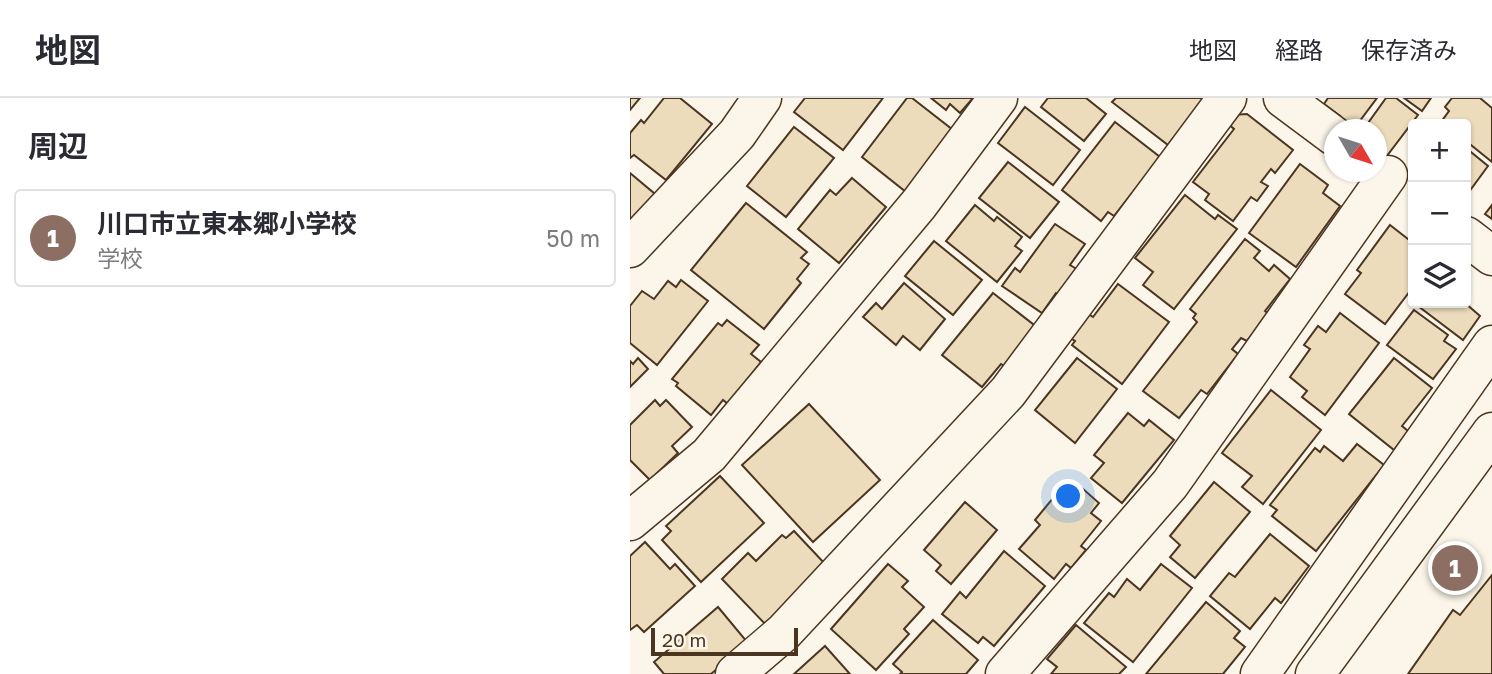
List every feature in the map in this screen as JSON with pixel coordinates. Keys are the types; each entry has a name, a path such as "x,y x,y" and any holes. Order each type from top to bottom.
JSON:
{"street":[{"path":"630,248 737,134 762,98"},
{"path":"630,521 709,455 919,204 998,98"},
{"path":"735,674 784,632 1008,392 1227,98"},
{"path":"1300,103 1324,126"},
{"path":"1005,674 1170,484 1392,179"},
{"path":"1471,240 1492,256"},
{"path":"1260,674 1492,345"},
{"path":"1315,674 1492,432"}],"building":[{"path":"630,98 640,98 630,110"},
{"path":"664,98 680,98 712,124 666,180 634,155 630,158 630,133 641,120 644,123"},
{"path":"805,98 883,98 843,150 794,112"},
{"path":"907,98 912,98 953,130 906,192 862,157"},
{"path":"931,98 973,98 960,113 950,104 946,110"},
{"path":"1048,98 1086,98 1106,114 1084,141 1041,107"},
{"path":"1116,98 1204,98 1168,145 1112,102"},
{"path":"1328,98 1377,98 1361,119 1337,119 1340,116 1324,104"},
{"path":"1386,98 1396,98 1418,115 1415,119 1408,119 1408,128 1387,156 1387,119 1371,119"},
{"path":"1404,98 1431,98 1422,111"},
{"path":"1452,98 1480,98 1492,108 1492,162 1471,145 1471,119 1443,119 1449,111 1445,107"},
{"path":"1025,107 1080,150 1053,185 998,143"},
{"path":"1247,114 1293,150 1275,173 1271,169 1261,182 1268,186 1257,201 1251,197 1233,221 1205,200 1209,194 1193,182 1234,129 1226,122 1232,115"},
{"path":"1115,122 1160,157 1114,216 1108,212 1101,221 1062,190"},
{"path":"794,127 834,158 786,217 747,186"},
{"path":"1471,152 1488,166 1471,189"},
{"path":"1008,162 1059,202 1030,238 979,198"},
{"path":"1300,164 1328,185 1323,193 1340,206 1296,267 1249,233"},
{"path":"630,173 655,194 630,224"},
{"path":"852,178 886,207 839,263 798,229 830,190 836,195"},
{"path":"1185,195 1215,219 1218,215 1237,229 1174,309 1143,285 1153,272 1135,258"},
{"path":"746,203 807,252 801,258 809,264 797,279 801,283 764,329 691,270"},
{"path":"975,205 994,221 997,217 1022,237 1015,246 1022,251 997,282 946,241"},
{"path":"1492,205 1492,219 1485,214"},
{"path":"1055,224 1085,244 1070,265 1080,271 1062,297 1056,293 1042,313 1002,286 1015,268 1020,272"},
{"path":"1390,225 1408,239 1408,294 1385,324 1345,294 1361,273 1357,270"},
{"path":"1245,239 1260,251 1254,258 1269,271 1274,265 1290,279 1265,311 1269,314 1247,341 1241,338 1232,349 1238,354 1207,394 1201,390 1179,418 1143,391 1197,322 1193,318 1196,314 1190,309"},
{"path":"934,241 982,280 953,315 905,276"},
{"path":"681,280 708,301 657,365 630,343 630,306 642,291 654,299 668,281 676,287"},
{"path":"904,283 945,319 920,350 903,336 896,345 863,317 876,303 882,309"},
{"path":"1118,284 1169,322 1122,384 1072,345 1075,341 1069,337 1087,313 1093,317"},
{"path":"993,293 1038,328 1007,368 1001,364 982,387 942,355"},
{"path":"1421,308 1471,308 1480,316 1463,340"},
{"path":"1414,310 1448,335 1444,341 1456,349 1433,379 1387,345"},
{"path":"1340,313 1379,343 1325,415 1302,397 1307,391 1290,377 1310,349 1304,345 1318,326 1326,332"},
{"path":"727,320 759,345 751,354 761,362 728,404 723,400 711,415 676,386 678,383 672,379 718,323 722,326"},
{"path":"638,358 648,369 630,387 630,361 633,364"},
{"path":"1077,358 1117,389 1075,443 1035,410"},
{"path":"1394,358 1432,388 1402,426 1408,431 1394,450 1349,414"},
{"path":"1271,390 1321,430 1263,504 1242,487 1252,476 1222,453"},
{"path":"655,400 660,406 666,400 692,427 672,446 678,453 650,480 630,460 630,425"},
{"path":"809,404 880,480 813,542 742,465"},
{"path":"1128,413 1144,426 1149,420 1174,440 1122,503 1091,478 1104,463 1094,455"},
{"path":"1357,444 1384,465 1316,551 1272,516 1277,510 1270,505 1315,448 1320,452 1324,446 1343,461"},
{"path":"720,476 764,523 701,582 662,540 671,531 666,526"},
{"path":"1214,482 1250,512 1195,578 1170,557 1180,545 1170,536"},
{"path":"1063,486 1069,490 1072,486 1079,491 1082,488 1099,503 1091,513 1101,521 1081,546 1086,550 1071,568 1066,564 1054,579 1019,549 1040,525 1035,520"},
{"path":"965,502 997,530 951,584 936,571 941,565 924,550"},
{"path":"794,531 827,566 766,625 722,579 748,553 756,561 782,535 786,538"},
{"path":"1270,534 1309,566 1281,603 1275,598 1250,629 1210,596 1229,573 1235,577"},
{"path":"645,542 670,569 675,564 695,586 644,632 637,625 630,630 630,556"},
{"path":"1004,551 1045,586 994,646 983,637 978,643 942,614 960,592 966,598"},
{"path":"888,564 908,581 902,587 924,607 904,629 909,634 876,670 831,629"},
{"path":"1161,564 1192,588 1133,662 1084,623 1109,593 1114,597 1127,579 1140,590"},
{"path":"1492,575 1492,674 1408,674 1453,610 1460,615"},
{"path":"1206,602 1240,631 1234,638 1245,647 1223,674 1146,674"},
{"path":"718,607 748,643 711,674 664,674 654,662"},
{"path":"933,620 978,660 966,674 900,674 902,672 893,664"},
{"path":"1076,625 1126,667 1119,674 1051,674 1057,667 1047,659"},
{"path":"825,646 850,674 794,674"}],"place":[{"name":"川口市立東本郷小学校","path":"1455,568"}]}
